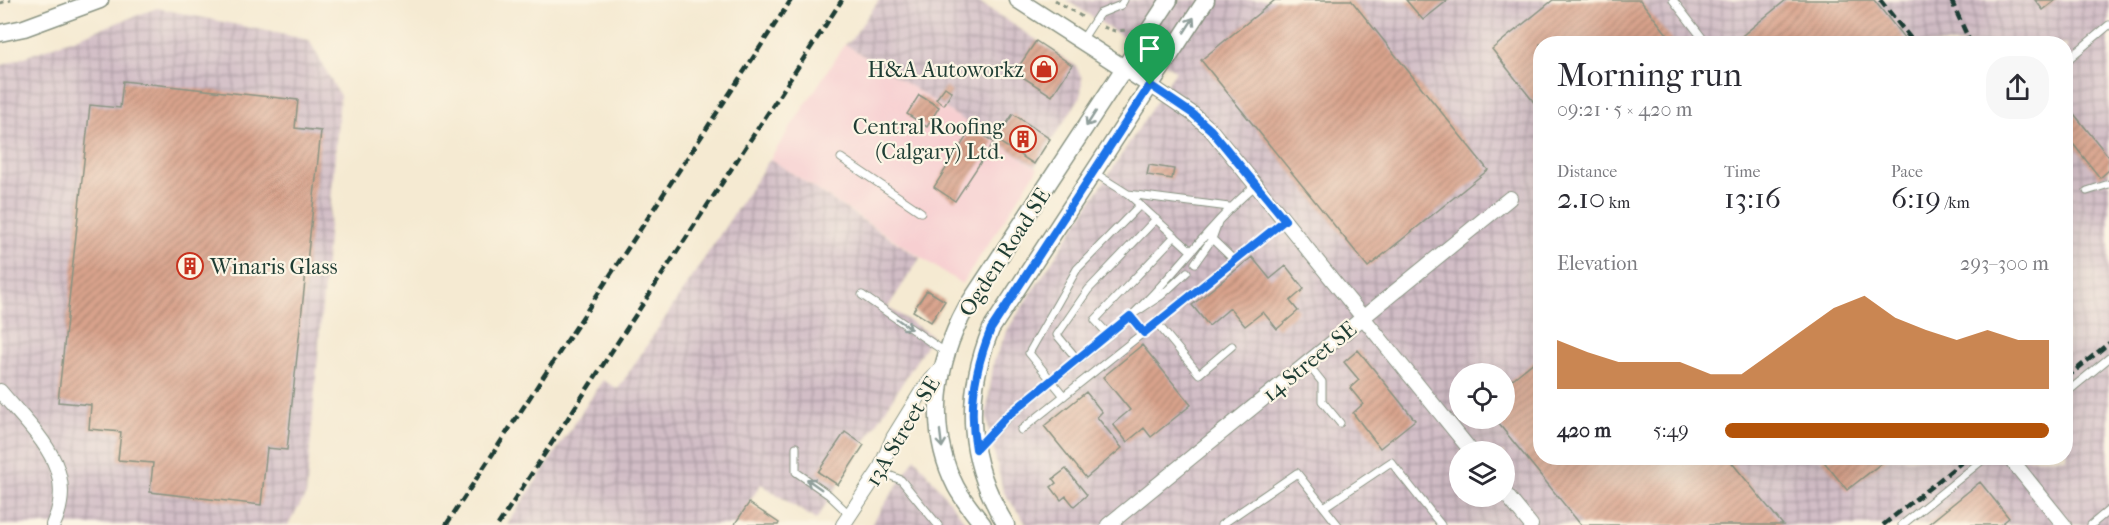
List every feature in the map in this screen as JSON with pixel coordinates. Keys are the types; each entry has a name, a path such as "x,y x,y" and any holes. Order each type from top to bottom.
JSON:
{"street":[{"path":"0,33 34,24 100,0"},
{"path":"1018,0 1123,70 1150,85 1193,114 1211,130 1463,441"},
{"name":"Ogden Road SE","path":"983,525 956,487 941,446 938,404 943,360 966,308 1169,0"},
{"name":"Ogden Road SE","path":"1006,525 980,475 971,425 980,355 991,329 1206,0"},
{"name":"14 Street SE","path":"1108,525 1510,198"},
{"name":"13A Street SE","path":"847,520 879,471 893,438 943,360"},
{"path":"0,391 54,457 62,485 59,512 53,525"},
{"path":"2015,465 2059,523"},
{"path":"1515,505 1531,525"}],"lane":[{"path":"1081,42 1099,14 1120,5 1124,0"},
{"path":"1673,0 1701,36"},
{"path":"2073,55 2109,25"},
{"path":"841,158 921,212"},
{"path":"1093,172 1128,194 1190,250"},
{"path":"1130,316 1229,207 1256,184"},
{"path":"2087,191 2109,184"},
{"path":"1128,194 1229,207"},
{"path":"1064,396 1029,353 1077,269 1140,205"},
{"path":"1195,263 1212,239 1220,217"},
{"path":"1077,359 1057,335 1088,290 1156,219"},
{"path":"1021,430 1285,220"},
{"path":"1206,233 1234,260"},
{"path":"1108,334 1095,320 1175,236"},
{"path":"976,449 1005,418 1130,316 1162,295 1187,272"},
{"path":"862,296 943,360"},
{"path":"1130,316 1144,333"},
{"path":"1156,322 1199,374 1232,346"},
{"path":"2073,387 2109,358"},
{"path":"1307,363 1322,382 1322,400 1340,423"},
{"path":"796,447 796,472 829,495 847,520"},
{"path":"1324,507 1391,462 1441,525"},
{"path":"1902,525 1975,465"},
{"path":"879,471 900,480 938,525"},
{"path":"1221,525 1297,473 1338,525"},
{"path":"2091,525 2109,510"}],"path":[{"path":"0,3 11,0"}],"shaded area":[{"path":"879,0 976,0 1076,66 1082,78 1081,96 1035,166 845,44 851,40"},
{"path":"1066,0 2109,0 2109,525 1027,525 1003,491 986,416 994,360 1008,329 1176,71"},
{"path":"157,8 309,40 340,96 306,495 288,525 0,525 0,66"},
{"path":"845,44 1038,168 962,284 770,159"},
{"path":"770,159 920,258 888,307 932,336 816,520 761,484 734,525 507,525 603,380 618,389"},
{"path":"915,458 968,525 871,525"}],"building":[{"path":"1275,0 1351,0 1488,170 1368,267 1201,60"},
{"path":"1406,0 1448,0 1423,20"},
{"path":"1553,0 1640,0 1669,36 1533,36 1533,101 1492,49"},
{"path":"1786,0 1874,0 1903,36 1742,36"},
{"path":"2035,0 2056,0 2043,10"},
{"name":"H&A Autoworkz","path":"1036,41 1072,65 1052,96 1015,72"},
{"name":"Winaris Glass","path":"123,81 298,100 295,128 321,131 287,450 267,448 261,505 150,492 153,463 118,460 121,432 89,429 91,405 58,402 90,105 120,108"},
{"path":"945,87 952,92 944,105 936,99"},
{"path":"919,95 939,107 927,127 907,114"},
{"path":"2073,113 2109,157 2109,170 2100,178 2073,144"},
{"name":"Central Roofing (Calgary) Ltd.","path":"1013,114 1050,139 1034,164 996,140"},
{"path":"972,128 994,142 955,201 934,187"},
{"path":"1149,165 1174,169 1172,179 1147,175"},
{"path":"1252,257 1270,279 1286,266 1304,289 1290,301 1298,311 1277,329 1263,312 1245,326 1230,308 1209,326 1192,305"},
{"path":"927,290 945,301 931,322 913,311"},
{"path":"1142,345 1191,405 1151,437 1144,428 1127,442 1113,424 1130,410 1103,377"},
{"path":"1358,350 1415,420 1380,448 1353,413 1363,404 1350,388 1359,380 1344,362"},
{"path":"1533,363 1533,465 1734,465 1783,525 1581,525 1503,429 1515,429 1515,377"},
{"path":"1086,392 1102,412 1097,417 1122,448 1086,478 1044,426"},
{"path":"845,432 864,445 838,485 818,472"},
{"path":"1827,465 1879,465 1847,490"},
{"path":"1066,469 1087,495 1074,506 1066,496 1061,500 1051,487 1056,483 1053,479"},
{"path":"1980,482 2009,518 2000,525 1927,525"},
{"path":"749,503 779,523 778,525 734,525"}],"railway":[{"path":"446,525 791,0"},
{"path":"498,525 842,0"},
{"path":"1880,0 1909,36"},
{"path":"1951,0 1967,36"},
{"path":"2073,372 2109,343"},
{"path":"1883,525 1958,465"}],"place":[{"name":"H&A Autoworkz","path":"1044,69"},
{"name":"Central Roofing (Calgary) Ltd.","path":"1023,139"},
{"name":"Winaris Glass","path":"190,266"}],"route":[{"path":"1150,85 1193,114 1211,130 1285,220 1144,333 1130,316 1005,418 976,449 971,425 975,382 980,355 991,329 1150,85"}]}
